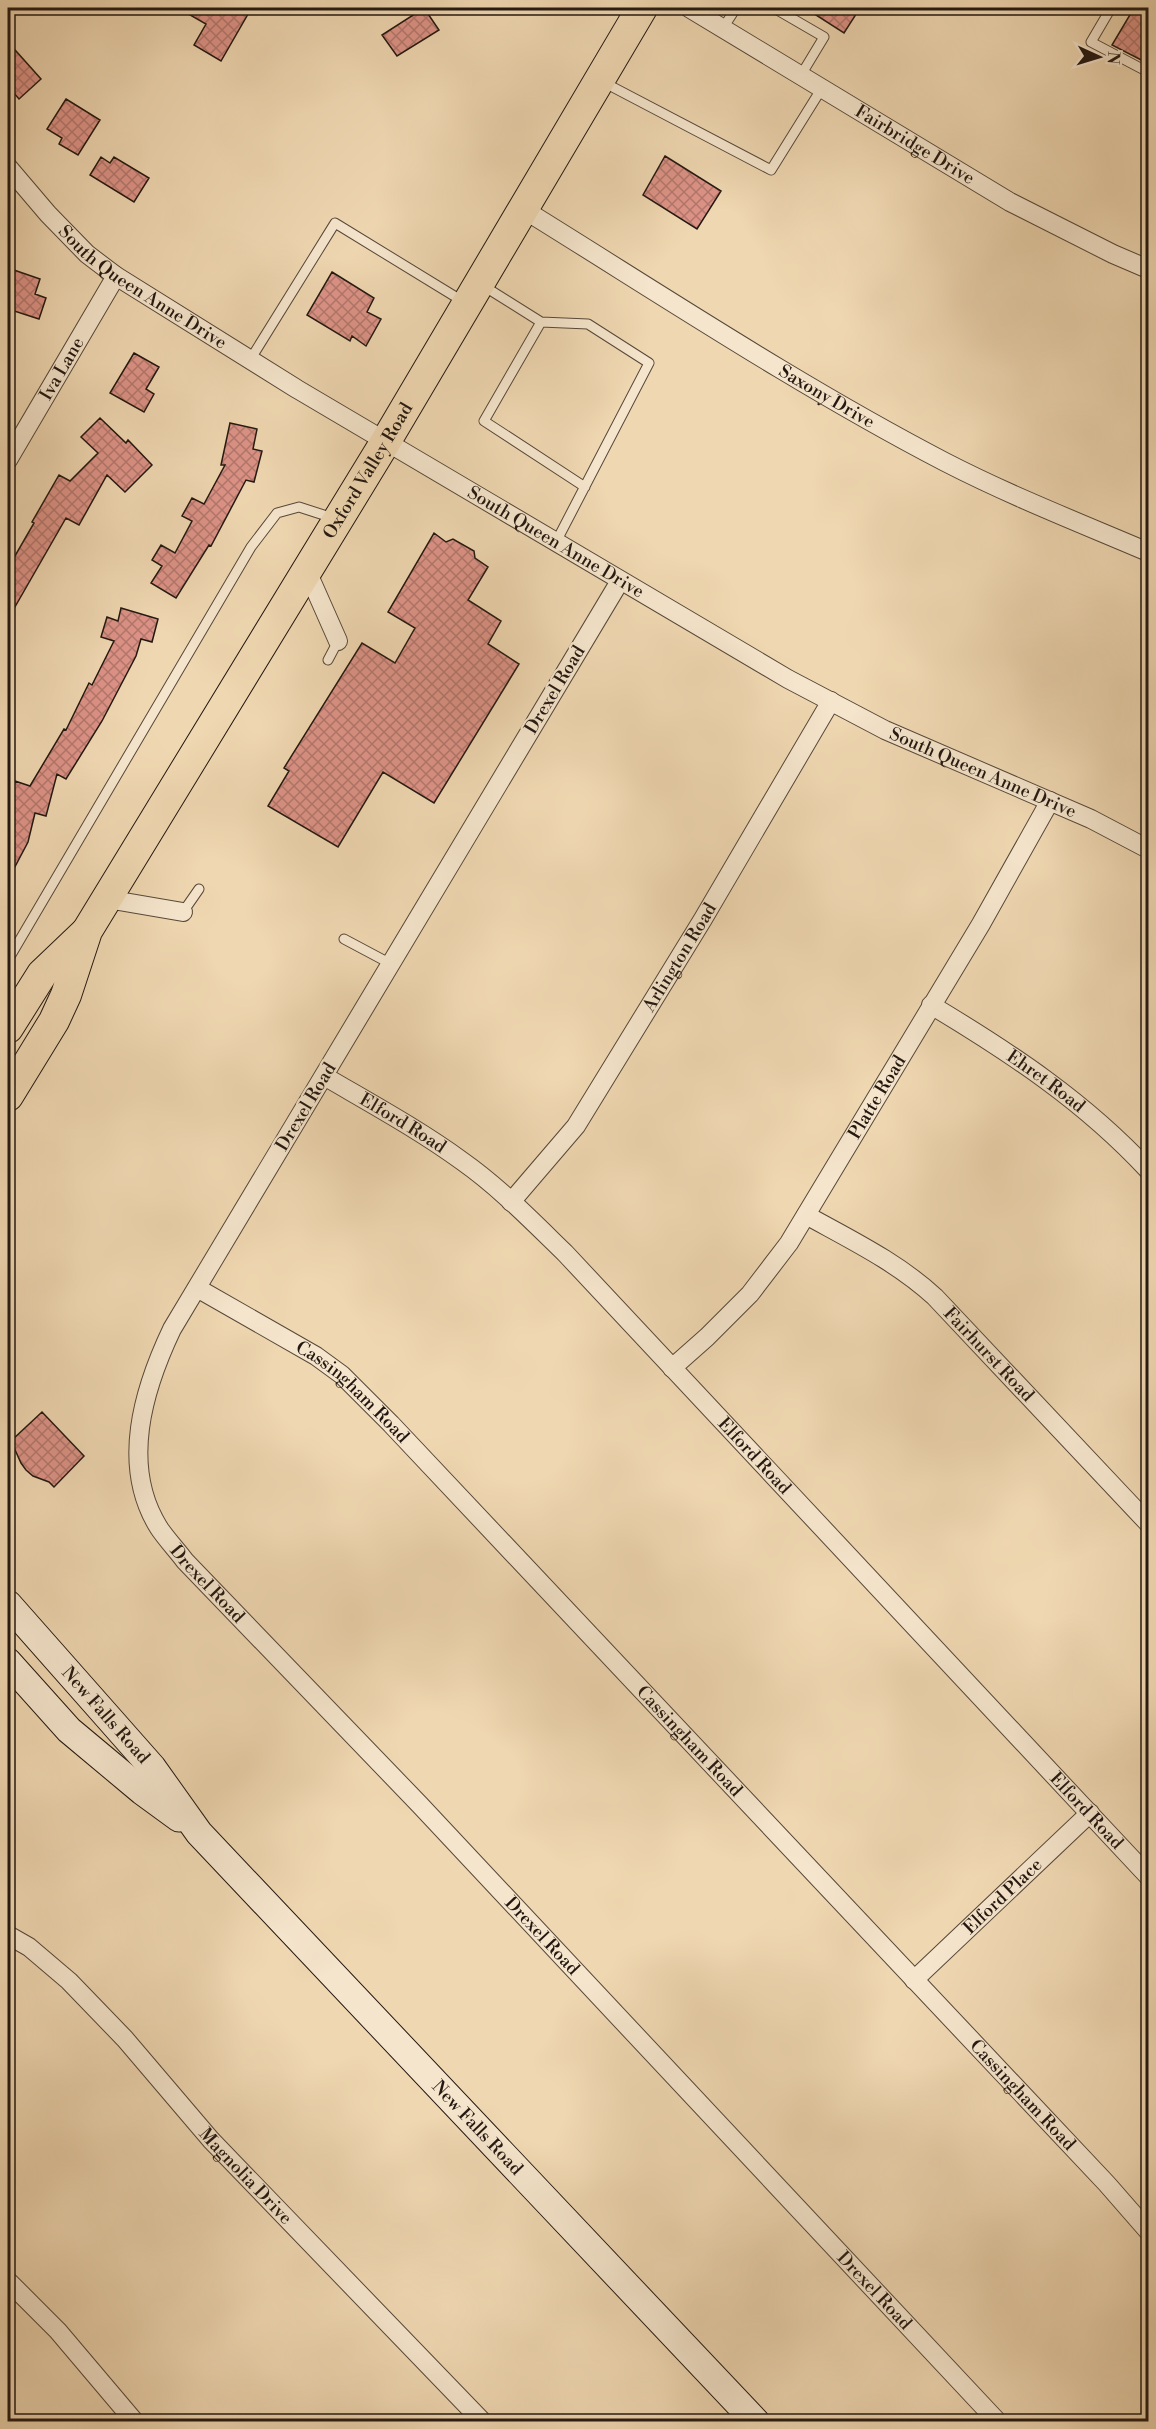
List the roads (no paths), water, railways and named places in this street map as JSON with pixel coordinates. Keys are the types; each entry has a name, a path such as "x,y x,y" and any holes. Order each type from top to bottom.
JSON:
{"main road":[{"name":"Oxford Valley Road","path":"8,1096 54,1021 66,994 87,931 339,520 642,8"},
{"name":"Oxford Valley Road","path":"8,1028 42,974 87,931"},
{"name":"New Falls Road","path":"8,1604 152,1767 199,1833 756,2421"},
{"name":"New Falls Road","path":"8,1662 69,1730 142,1791 199,1833"}],"street":[{"name":"Fairbridge Drive","path":"688,8 1010,202 1113,254 1149,269"},
{"name":"South Queen Anne Drive","path":"8,167 48,214 87,254 116,276 250,360 703,631 885,730 1050,801 1149,849"},
{"name":"Saxony Drive","path":"523,209 780,368 888,431 1014,495 1149,552"},
{"name":"Iva Lane","path":"8,460 116,276"},
{"path":"308,571 338,640"},
{"name":"Drexel Road","path":"620,581 172,1329 160,1353 149,1384 140,1423 139,1468 147,1502 159,1528 185,1561 420,1805 998,2421"},
{"name":"Arlington Road","path":"511,1202 576,1126 703,919 831,701"},
{"name":"Platte Road","path":"672,1368 750,1294 789,1243 981,924 1050,801"},
{"path":"107,898 183,912"},
{"name":"Ehret Road","path":"931,1005 991,1041 1049,1080 1122,1141 1149,1170"},
{"name":"Elford Road","path":"324,1076 463,1161 565,1253 1149,1876"},
{"name":"Fairhurst Road","path":"806,1215 878,1254 913,1277 935,1297 1149,1523"},
{"name":"Cassingham Road","path":"197,1288 316,1356 342,1375 392,1424 1149,2231"},
{"name":"Elford Place","path":"914,1980 1090,1813"},
{"name":"Magnolia Drive","path":"8,1935 28,1947 69,1981 125,2038 211,2140 483,2421"},
{"path":"8,2281 58,2331 135,2421"}],"lane":[{"path":"723,28 736,8"},
{"path":"774,8 824,37 801,75"},
{"path":"1111,8 1091,42 1149,72"},
{"path":"599,80 771,170 822,88"},
{"path":"250,360 335,223 472,293 541,322 588,324 649,363 556,542"},
{"path":"541,322 484,421 585,487"},
{"path":"8,960 251,547 277,513 299,507 339,520"},
{"path":"328,660 338,640"},
{"path":"183,912 199,889"},
{"path":"344,939 391,964"}]}
